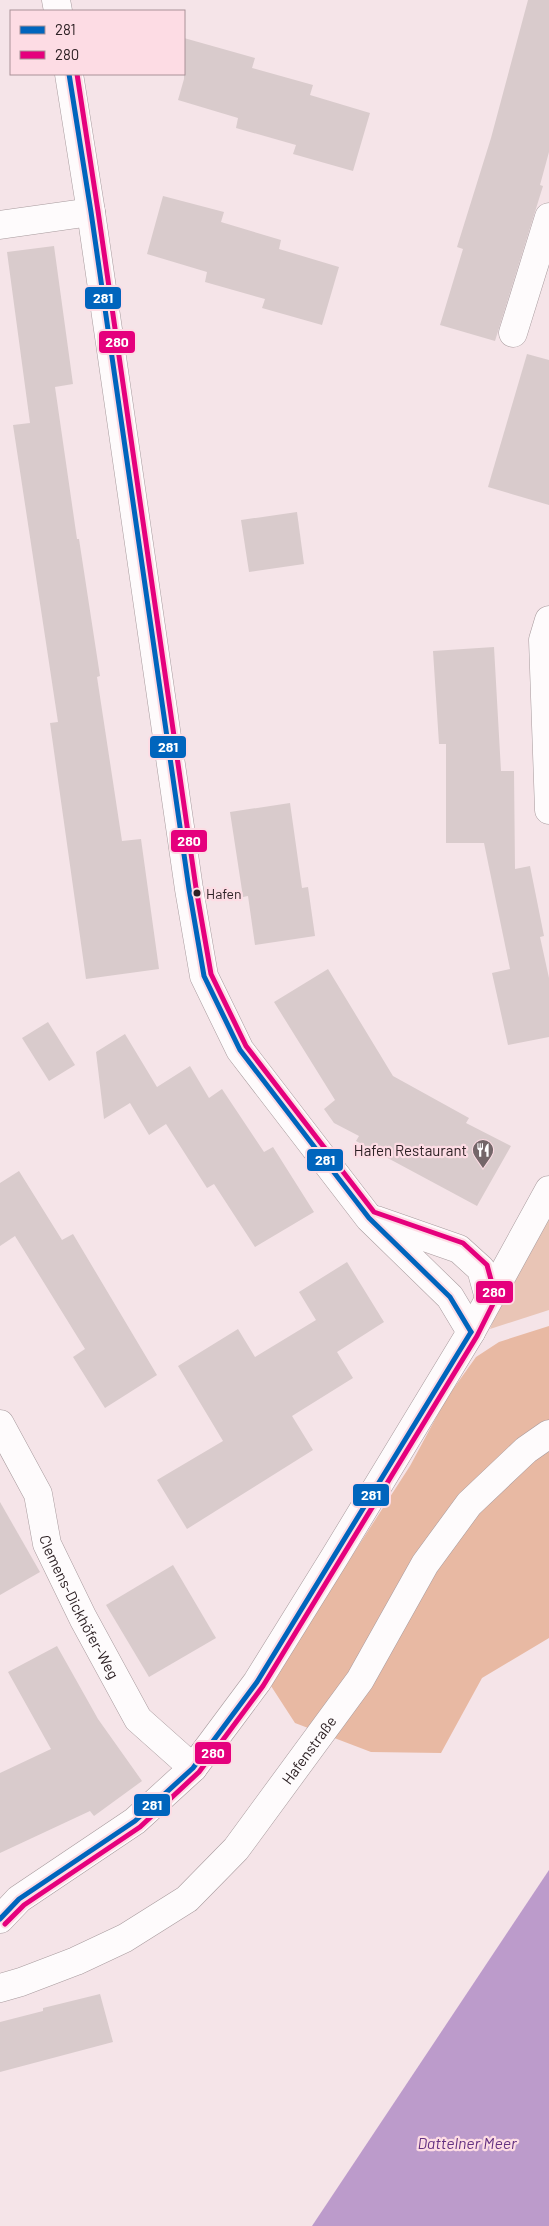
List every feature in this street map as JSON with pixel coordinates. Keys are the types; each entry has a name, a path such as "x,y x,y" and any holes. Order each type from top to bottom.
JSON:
{"street":[{"path":"68,75 91,212 188,889 204,976 240,1050 369,1218 450,1297 471,1332"},
{"path":"0,225 91,212"},
{"path":"514,333 549,216"},
{"path":"546,630 549,810"},
{"path":"0,1920 19,1899 135,1821 194,1768 257,1682 471,1332 549,1190"},
{"path":"369,1218 459,1249 481,1269 490,1298"},
{"name":"Clemens-Dickhöfer-Weg","path":"0,1424 38,1494 47,1544 83,1618 138,1719 194,1768"},
{"name":"Hafenstraße","path":"0,1988 22,1982 76,1961 125,1938 187,1899 229,1856 360,1680 425,1564 469,1504 526,1450 549,1434"}],"shaded area":[{"path":"549,1205 549,1310 490,1329 507,1284"},
{"path":"549,1326 549,1638 482,1678 441,1753 371,1752 295,1723 271,1686 322,1602 410,1466 446,1399 476,1357 499,1342"}],"water":[{"name":"Dattelner Meer","path":"549,1870 549,2226 312,2226"}],"building":[{"path":"528,0 549,0 549,152 540,185 543,186 495,341 440,325 463,249 457,247 491,138"},
{"path":"185,38 255,58 252,68 313,85 310,95 370,113 353,171 293,154 296,145 236,128 238,118 178,100 184,79"},
{"path":"163,196 224,212 221,222 281,240 279,249 339,267 322,325 262,308 265,299 205,282 207,272 147,254"},
{"path":"54,246 73,384 55,387 77,539 79,539 100,676 97,677 122,841 141,839 159,969 86,979 50,723 58,722 13,425 30,423 7,252"},
{"path":"527,354 549,360 549,505 488,487"},
{"path":"297,512 304,564 249,572 241,520"},
{"path":"494,647 501,771 514,771 515,869 530,866 544,936 540,937 549,978 549,1037 508,1045 492,973 510,969 484,843 446,843 446,744 439,744 433,651"},
{"path":"290,803 302,888 308,887 315,936 255,945 248,896 243,897 230,812"},
{"path":"328,969 393,1076 469,1118 466,1123 511,1146 477,1206 356,1141 359,1136 334,1123 324,1109 335,1100 274,1002"},
{"path":"48,1022 75,1065 49,1081 22,1038"},
{"path":"125,1034 157,1087 190,1066 209,1098 222,1089 264,1152 273,1147 314,1212 255,1247 214,1184 207,1188 166,1124 149,1135 130,1103 104,1119 96,1052"},
{"path":"19,1171 62,1240 73,1234 157,1375 105,1408 73,1357 85,1349 15,1236 0,1246 0,1183"},
{"path":"347,1262 384,1322 337,1352 353,1378 292,1416 313,1450 187,1529 157,1480 223,1441 178,1366 238,1329 255,1357 316,1320 299,1292"},
{"path":"0,1502 40,1572 0,1595"},
{"path":"173,1565 216,1638 149,1677 106,1605"},
{"path":"57,1646 98,1719 142,1781 94,1816 90,1811 0,1853 0,1773 51,1749 8,1672"},
{"path":"100,1994 113,2042 0,2072 0,2022 43,2011 43,2008"}],"transit line":[{"name":"281","path":"69,75 91,212 189,889 204,976 240,1050 369,1218 450,1297 471,1332"},
{"name":"280","path":"5,1924 24,1905 140,1827 199,1772 263,1686 477,1336 496,1298 487,1265 463,1243 374,1212 246,1046 211,974 196,888 77,75"},
{"name":"281","path":"0,1919 19,1899 135,1821 193,1768 257,1682 471,1332"}],"place":[{"name":"Hafen","path":"197,893"},
{"name":"Hafen Restaurant","path":"483,1169"}]}
